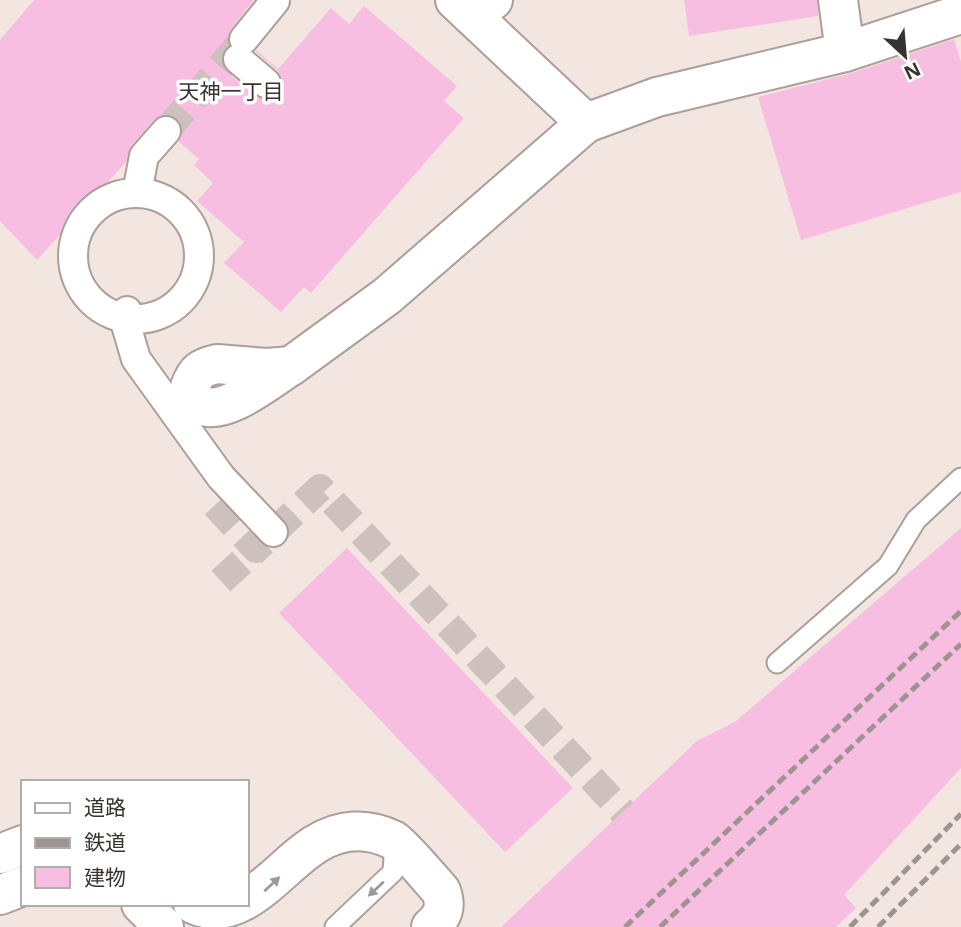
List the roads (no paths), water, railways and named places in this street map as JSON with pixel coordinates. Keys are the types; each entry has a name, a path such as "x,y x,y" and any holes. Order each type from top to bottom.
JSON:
{"street":[{"path":"266,83 241,49 274,0"},
{"path":"838,0 845,52"},
{"path":"473,5 586,123"},
{"path":"290,366 387,296 586,123 657,97 845,52 961,14"},
{"path":"137,193 144,156 166,131"},
{"path":"137,193 155,196 171,203 185,215 200,248 199,266 194,283 184,298 170,310 154,317 136,320 126,314 118,317 102,310 88,297 78,283 74,247 79,230 89,215 103,203 119,195 137,193"},
{"path":"126,314 136,359 221,477 273,532"},
{"path":"248,905 313,845 346,831 362,830 395,841 441,891 444,912 431,927"},
{"path":"0,854 21,846"},
{"path":"0,895 21,887"},
{"path":"143,906 164,927"},
{"path":"195,906 213,915 227,915 246,906"}],"lane":[{"path":"777,663 888,566 916,520 961,478"},
{"path":"335,927 393,872 395,841"}],"tunnel":[{"path":"166,131 244,39"},
{"path":"215,505 256,549 320,488 623,812"},
{"path":"221,581 256,549"}],"railway":[{"path":"625,927 961,611"},
{"path":"660,927 961,644"},
{"path":"850,927 961,814"},
{"path":"878,927 961,844"}],"district":[{"name":"天神一丁目","path":"231,91"}]}
